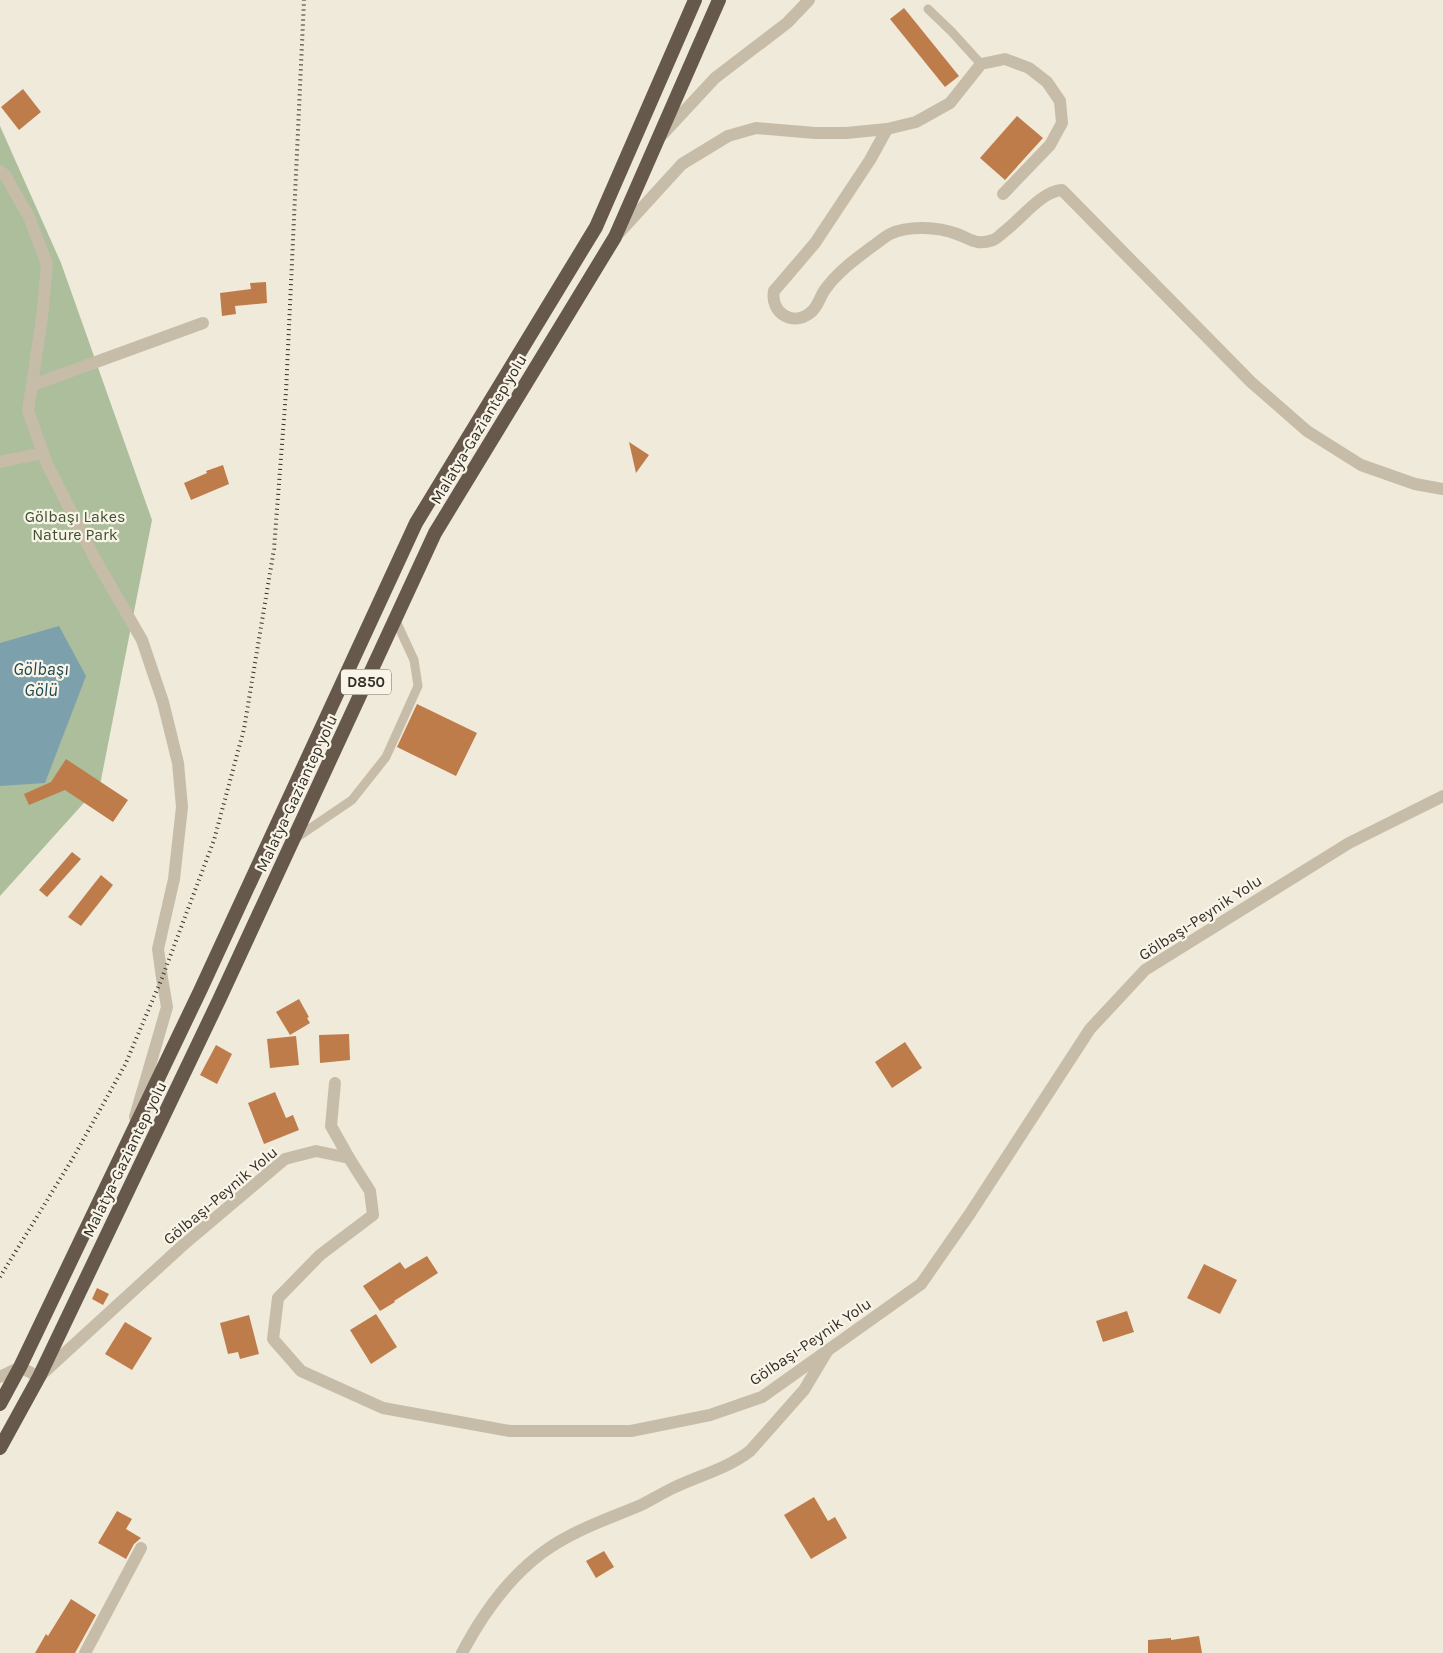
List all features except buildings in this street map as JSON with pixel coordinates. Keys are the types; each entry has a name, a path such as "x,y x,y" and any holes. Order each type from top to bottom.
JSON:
{"highway":[{"name":"Malatya-Gaziantep yolu","path":"0,1404 20,1367 200,991 416,523 596,227 695,0"},
{"name":"Malatya-Gaziantep yolu","path":"0,1448 39,1377 219,1000 435,533 615,236 719,0"}],"street":[{"path":"658,138 715,78 787,23 809,0"},
{"path":"615,236 682,164 728,136 756,128 815,133 887,130 916,122 950,102 981,64 1004,60 1029,68 1047,82 1060,101 1062,123 1050,145 1003,194"},
{"path":"887,130 870,160 815,243 774,291 772,298 780,313 790,318 808,315 818,307 823,293 838,274 862,253 890,234 918,227 956,234 976,243 994,240 1019,221 1040,198 1053,190 1062,190 1251,382 1307,431 1360,465 1415,484 1443,489"},
{"path":"0,171 5,175 29,217 47,264 42,318 28,411 47,464 94,557 142,640 162,702 178,762 182,807 174,878 158,949 168,1007 128,1141"},
{"path":"32,385 203,323"},
{"path":"0,462 43,453"},
{"name":"Gölbaşı-Peynik Yolu","path":"39,1377 182,1246 285,1159 316,1151 348,1158 370,1192 373,1215 320,1255 278,1298 272,1339 301,1370 383,1408 510,1431 631,1431 710,1415 762,1397 921,1284 969,1215 1090,1029 1145,970 1349,843 1443,796"},
{"path":"335,1083 331,1126 348,1158"},
{"path":"462,1653 499,1594 542,1552 573,1535 739,1459 750,1451 804,1390 828,1350"},
{"path":"0,1377 20,1367 39,1377"},
{"path":"89,1652 141,1548"}],"lane":[{"path":"928,9 981,64"},
{"path":"293,840 352,800 386,757 418,686 414,660 395,619"}],"green space":[{"name":"Gölbaşı Lakes Nature Park","path":"0,126 61,263 152,520 100,785 0,896"}],"water":[{"name":"Gölbaşı Gölü","path":"59,626 86,676 45,783 0,786 0,643"}],"railway":[{"path":"0,1277 73,1158 125,1065 162,978 214,840 244,729 274,549 286,392 304,0"}]}
